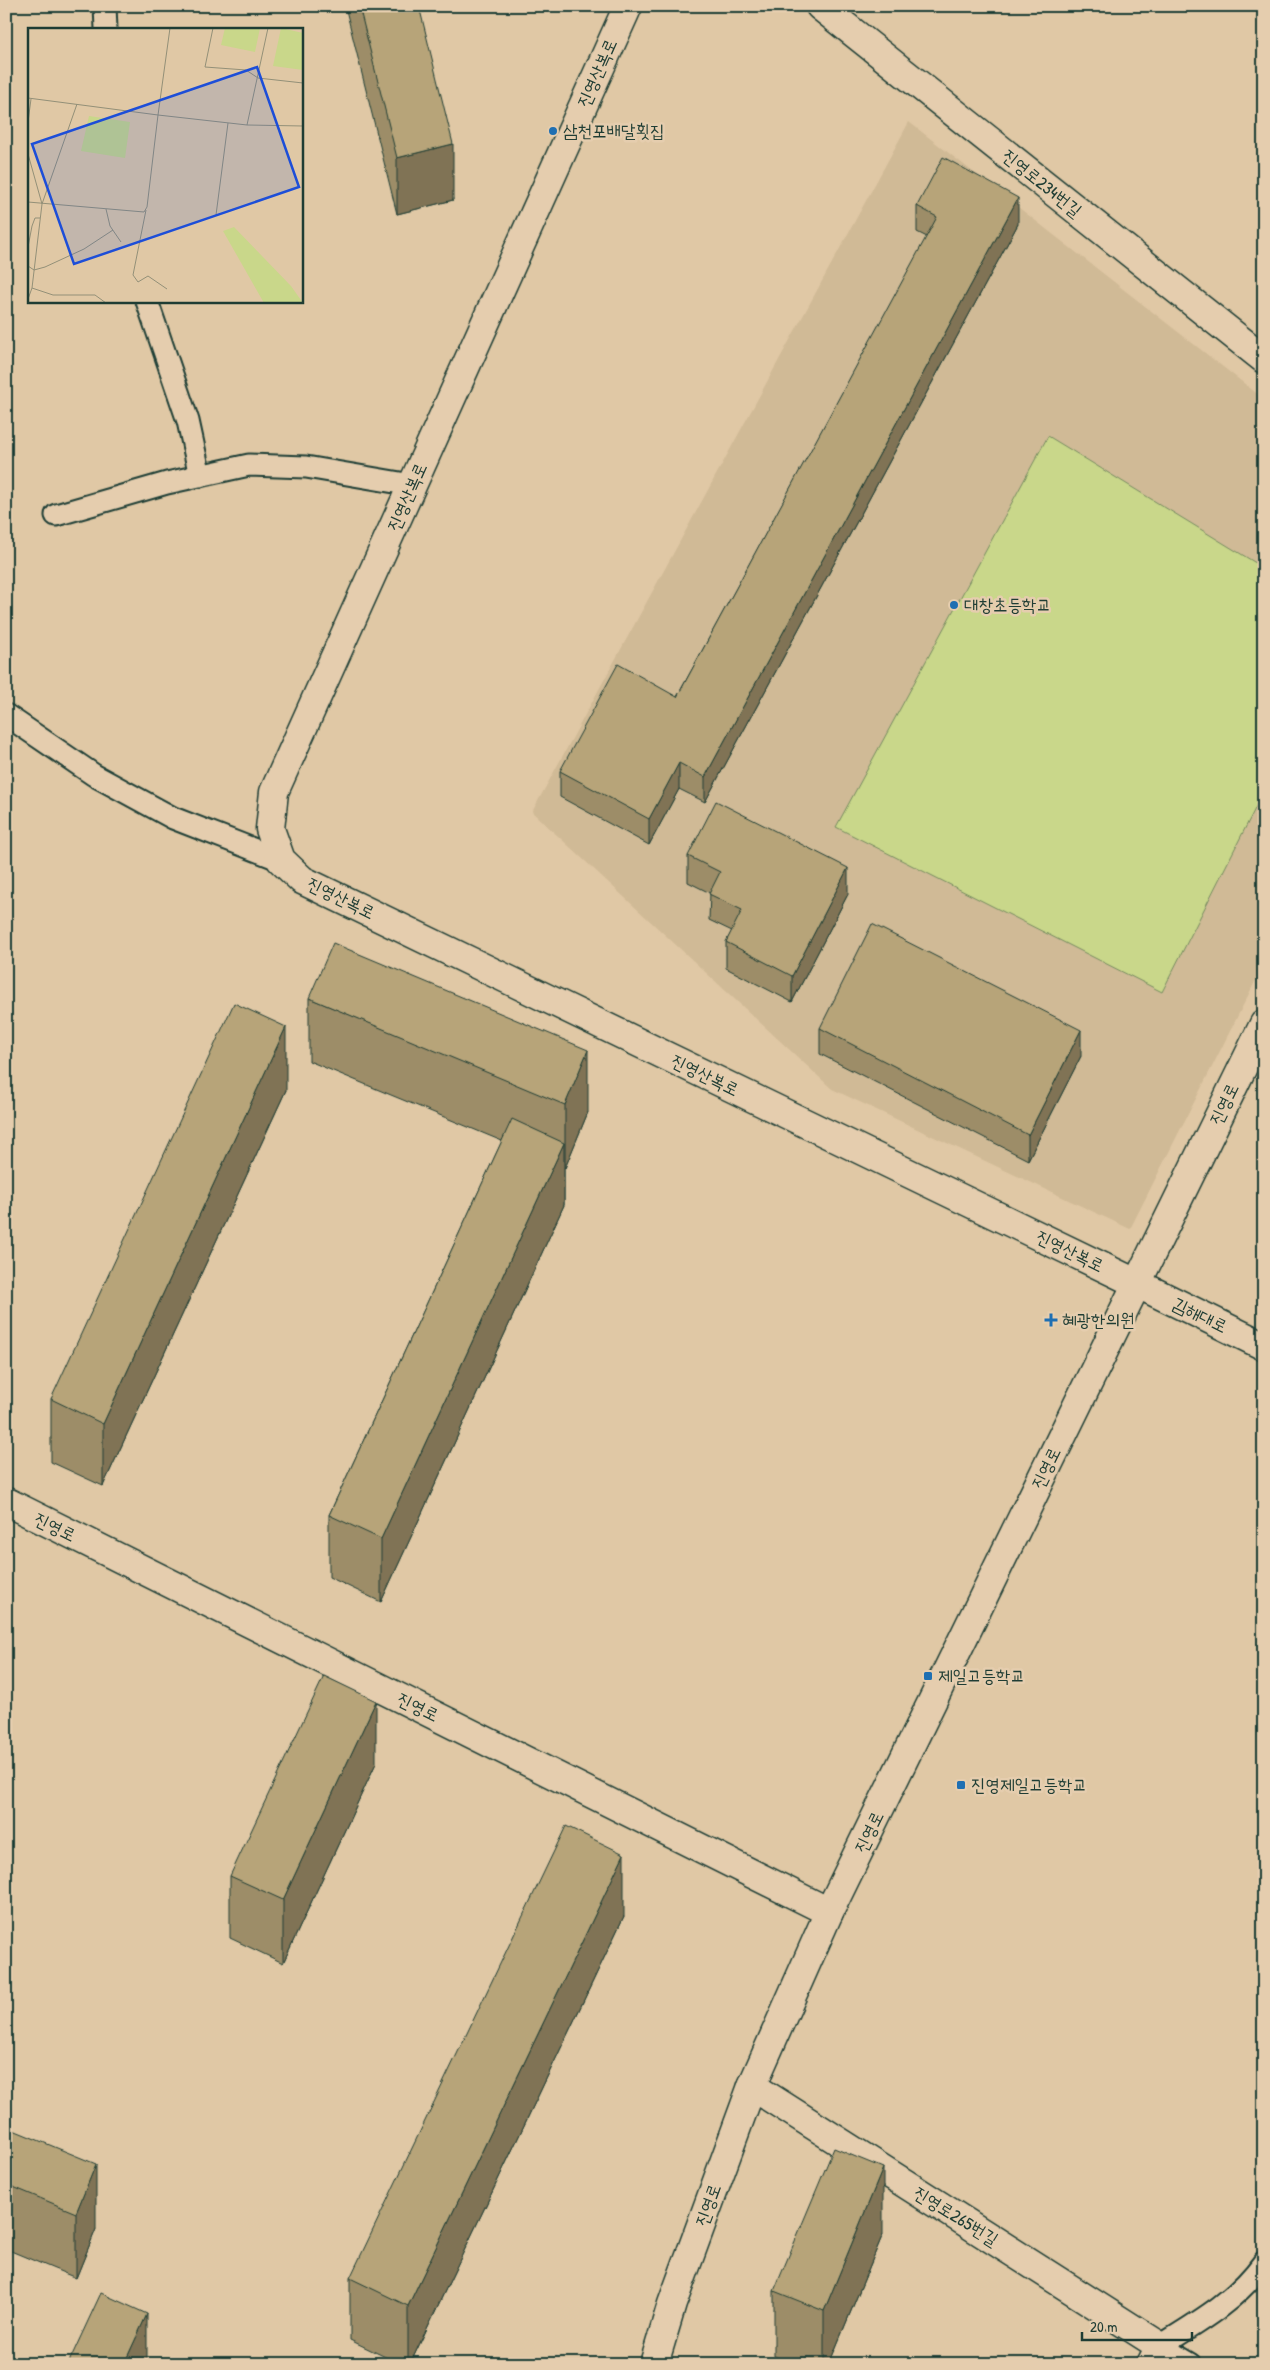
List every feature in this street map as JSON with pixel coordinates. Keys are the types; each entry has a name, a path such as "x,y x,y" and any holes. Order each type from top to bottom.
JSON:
{"main road":[{"name":"진영산복로","path":"628,6 274,792 270,829 281,860 302,880 1136,1283"},
{"name":"진영로234번길","path":"820,6 1264,359"},
{"name":"진영로","path":"654,2364 672,2304 752,2086 830,1912 1264,1024"},
{"name":"김해대로","path":"1136,1283 1264,1346"},
{"name":"진영로","path":"6,1502 830,1912"},
{"name":"진영로265번길","path":"752,2086 1156,2355"}],"lane":[{"path":"105,6 106,28"},
{"path":"147,302 188,421 200,476"},
{"path":"56,515 200,476 249,465 306,467 412,485"},
{"path":"6,715 94,775 173,818 281,860"},
{"path":"1156,2355 1215,2312 1250,2281 1264,2262"},
{"path":"1156,2355 1191,2364"}],"shaded area":[{"name":"대창초등학교","path":"909,122 1264,399 1264,964 1130,1229 832,1089 532,812"}],"green space":[{"path":"1048,436 1264,568 1264,791 1162,992 836,827"}],"building":[{"path":"359,6 419,6 453,144 397,158"},
{"path":"943,157 1018,198 705,777 679,763 649,819 560,771 618,664 677,697 937,217 917,206"},
{"path":"716,801 848,868 792,976 726,942 742,910 709,894 720,872 688,856"},
{"path":"872,924 1081,1030 1028,1135 820,1028"},
{"path":"333,943 588,1050 565,1105 309,998"},
{"path":"234,1003 286,1027 103,1424 51,1399"},
{"path":"512,1119 564,1143 381,1539 329,1515"},
{"path":"324,1676 376,1701 283,1900 230,1876"},
{"path":"566,1826 624,1854 408,2306 350,2278"},
{"path":"6,2127 96,2164 76,2213 6,2184"},
{"path":"834,2148 883,2168 824,2311 774,2291"},
{"path":"101,2293 147,2314 124,2364 68,2364"}],"place":[{"name":"삼천포배달횟집","path":"553,131"},
{"name":"대창초등학교","path":"954,605"},
{"name":"혜광한의원","path":"1051,1320"},
{"name":"제일고등학교","path":"928,1676"},
{"name":"진영제일고등학교","path":"961,1785"}]}
